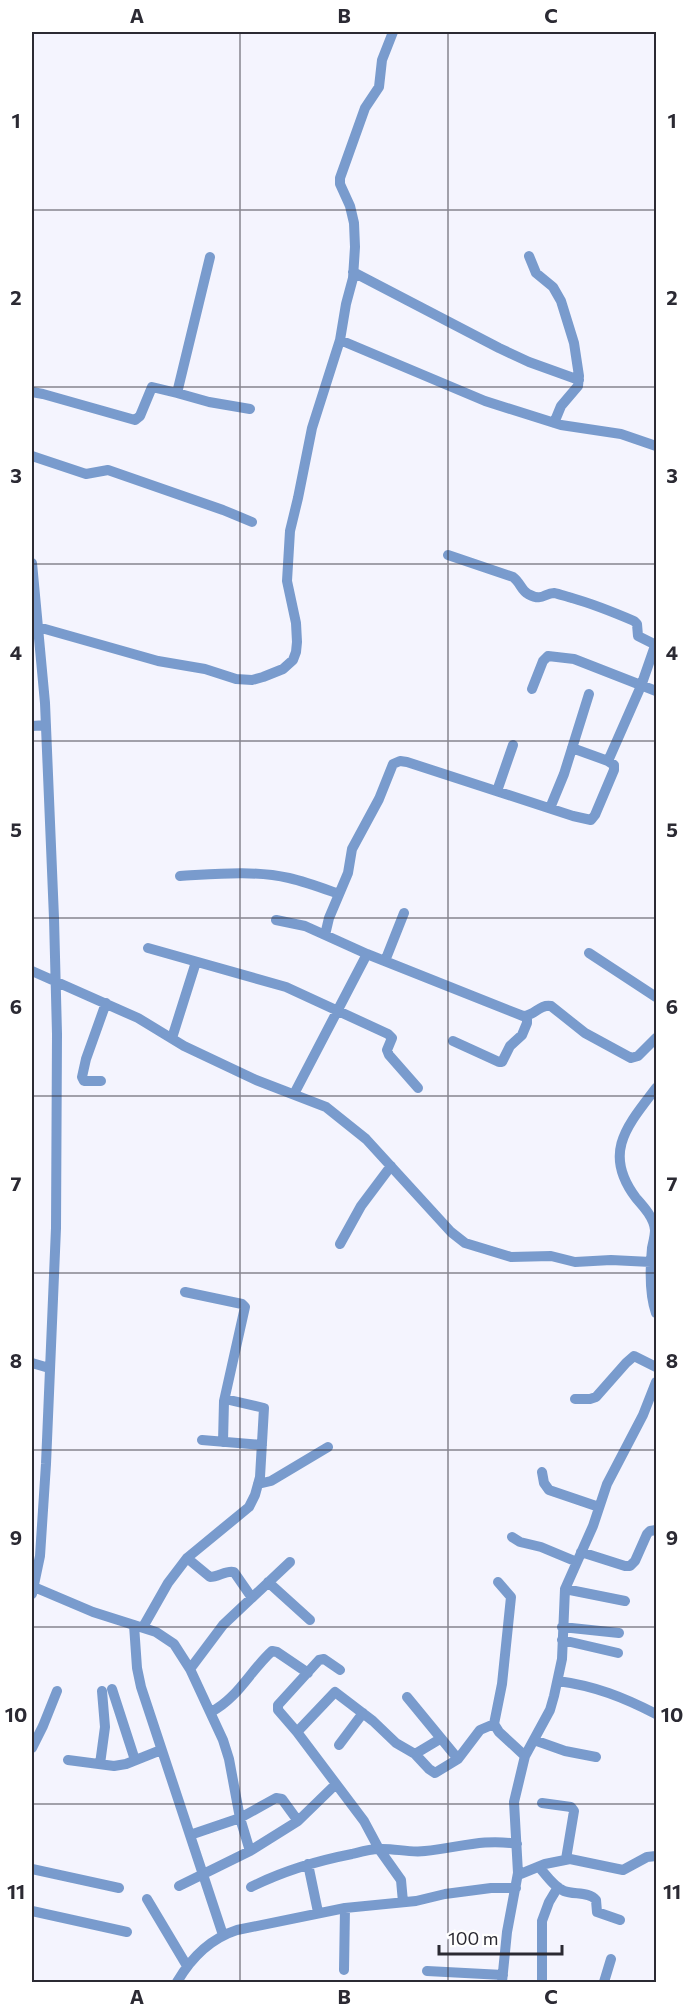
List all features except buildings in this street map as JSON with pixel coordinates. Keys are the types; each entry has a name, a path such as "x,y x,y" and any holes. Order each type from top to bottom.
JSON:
{"street":[{"path":"38,627 158,661 205,669 236,679 252,680 264,677 283,669 293,660 297,642 296,623 287,581 290,531 312,428 340,340 354,272 354,224 340,178 365,108 379,87 382,60 393,32"},
{"path":"529,256 536,273 553,286 561,301 574,344 578,386 561,406 558,424"},
{"path":"177,393 210,257"},
{"path":"354,272 499,348 529,362 579,380"},
{"path":"340,340 475,397 558,424 621,434 657,446"},
{"path":"32,392 135,420 140,416 152,387 209,402 250,409"},
{"path":"32,456 86,474 108,470 252,522"},
{"path":"447,555 513,577 522,589 537,597 543,598 553,593 591,604 634,621 637,624 638,636 656,644 608,761"},
{"path":"32,563 33,596 38,627 46,725 56,981 56,1228 44,1508 40,1556 33,1591 139,1626 165,1636 174,1644 190,1669 211,1712 229,1759 240,1818 250,1851"},
{"path":"532,689 543,661 548,656 574,659 657,691"},
{"path":"550,808 589,694"},
{"path":"32,726 46,725"},
{"path":"497,791 513,745"},
{"path":"325,935 348,873 352,849 372,814 391,768 396,762 407,762 591,820 614,770 614,765 572,748"},
{"path":"180,876 265,875 309,884 339,894"},
{"path":"385,961 404,913"},
{"path":"276,920 305,926 367,954 527,1016"},
{"path":"148,948 286,987 391,1036 392,1040 387,1050 389,1055 418,1088"},
{"path":"589,952 657,997"},
{"path":"294,1094 367,954"},
{"path":"172,1038 196,962"},
{"path":"32,971 106,1003 184,1046 256,1080 326,1107 366,1139 451,1232 465,1243 511,1257 554,1258 574,1262 653,1257"},
{"path":"101,1081 84,1081 82,1077 106,1003"},
{"path":"527,1016 542,1006 551,1006 585,1033 631,1058 638,1056 657,1038"},
{"path":"453,1041 501,1062 510,1046 522,1035 527,1016"},
{"path":"657,1088 634,1117 619,1150 618,1159 628,1187 652,1220 655,1230 651,1287 657,1313"},
{"path":"340,1244 357,1212 391,1166"},
{"path":"185,1292 246,1306 225,1399 223,1442"},
{"path":"575,1399 596,1397 634,1356 657,1367"},
{"path":"32,1363 49,1368"},
{"path":"427,1971 502,1979 507,1932 518,1875 514,1802 525,1756 550,1710 558,1681 565,1588 607,1484 647,1407 657,1382"},
{"path":"223,1935 139,1678 139,1626 187,1558 249,1507 258,1484 264,1408 225,1399"},
{"path":"202,1440 262,1445"},
{"path":"258,1484 271,1481 328,1447"},
{"path":"542,1472 544,1483 549,1490 599,1507"},
{"path":"512,1537 525,1544 630,1566 635,1561 647,1534 657,1530"},
{"path":"187,1558 210,1577 234,1572 252,1598"},
{"path":"190,1669 223,1624 290,1562"},
{"path":"268,1582 310,1620"},
{"path":"498,1582 511,1597 502,1684 494,1724 499,1732 525,1756"},
{"path":"565,1588 625,1602"},
{"path":"562,1627 619,1634"},
{"path":"562,1640 618,1653"},
{"path":"211,1712 229,1701 272,1651 308,1673"},
{"path":"340,1670 321,1659 278,1708 364,1821 379,1849 401,1880 403,1902"},
{"path":"558,1681 578,1683 618,1695 657,1714"},
{"path":"100,1764 107,1690 135,1760"},
{"path":"32,1748 57,1691"},
{"path":"297,1732 335,1692 363,1713 396,1743 415,1754 435,1773 458,1759 480,1730 494,1724"},
{"path":"407,1697 458,1759"},
{"path":"339,1745 363,1713"},
{"path":"415,1754 440,1739"},
{"path":"534,1740 596,1757"},
{"path":"68,1760 114,1766 161,1750"},
{"path":"179,1886 201,1873 250,1851 298,1821 336,1784"},
{"path":"190,1835 240,1818 279,1798 298,1821"},
{"path":"542,1803 572,1807 566,1859"},
{"path":"251,1887 308,1864 379,1849 420,1852 481,1842 499,1841 517,1844"},
{"path":"518,1875 566,1859 623,1870 647,1857 657,1856"},
{"path":"308,1864 318,1912"},
{"path":"539,1867 564,1891 592,1896 596,1900 597,1912 620,1920"},
{"path":"32,1869 119,1888"},
{"path":"542,1983 542,1921 558,1887"},
{"path":"177,1983 195,1956 223,1935 318,1912 491,1888 516,1888"},
{"path":"147,1899 187,1966"},
{"path":"344,1970 345,1908"},
{"path":"32,1911 127,1932"},
{"path":"604,1983 611,1959"}]}
